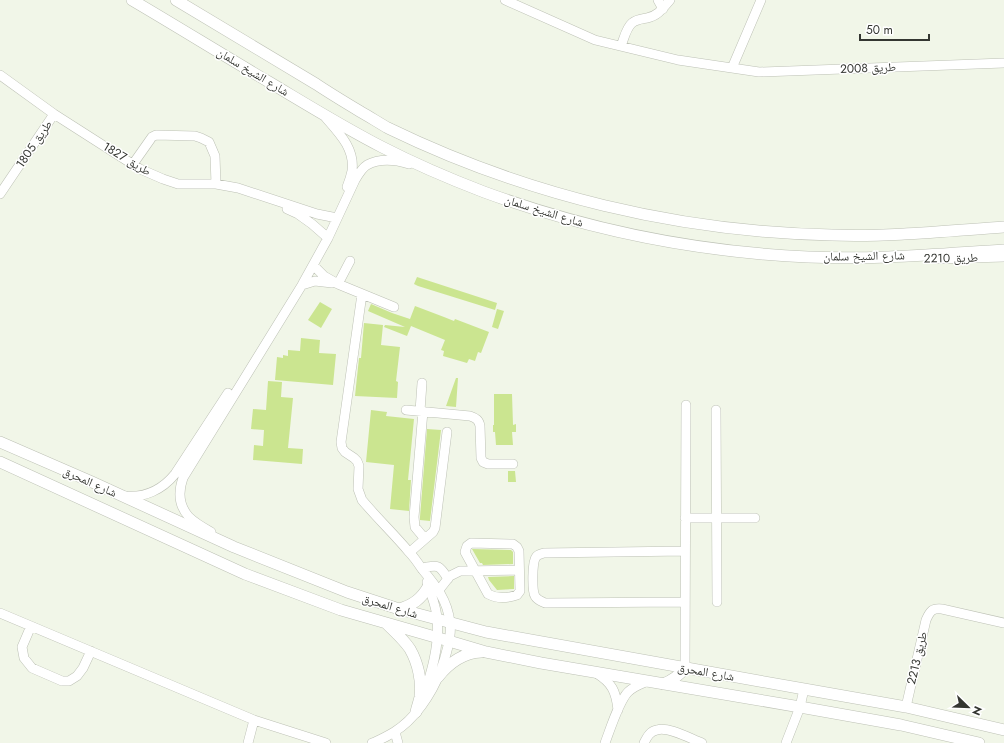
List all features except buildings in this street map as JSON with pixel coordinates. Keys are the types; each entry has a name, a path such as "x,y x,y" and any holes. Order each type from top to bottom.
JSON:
{"main road":[{"name":"شارع الشيخ سلمان","path":"132,0 383,148 467,185 536,210 592,226 635,236 678,244 766,255 854,258 1004,250"},
{"name":"شارع الشيخ سلمان","path":"176,0 386,127 458,159 512,179 575,198 638,214 703,225 768,232 833,236 901,234 1004,227"},
{"name":"شارع المحرق","path":"0,442 234,547 347,592 438,620 493,634 906,707 1004,730"},
{"name":"شارع المحرق","path":"0,462 245,574 341,610 486,652 541,663 901,725 979,743"},
{"path":"400,609 416,602 423,595 434,589"},
{"path":"386,623 400,636 410,649 416,664 420,680 420,696 416,712"},
{"path":"438,677 445,668 454,661 474,653 486,652"},
{"path":"664,684 678,677 685,668"}],"street":[{"name":"طريق 2008","path":"505,0 595,40 678,60 759,72 1004,63"},
{"path":"658,0 663,9"},
{"path":"621,46 632,23 638,19 656,15 670,0"},
{"path":"732,68 761,0"},
{"name":"طريق 1827","path":"1,77 54,114 140,169 163,179 178,184 216,184 238,188 317,214 335,218"},
{"name":"طريق 1805","path":"0,194 54,114"},
{"path":"234,547 190,518 181,504 179,495 180,486 182,478 302,285 327,236 347,187 352,171 352,158 348,146 342,136 323,114"},
{"path":"133,164 152,137 195,136 209,142 215,156 216,184"},
{"path":"335,218 355,180 367,165 383,160 396,160 426,168"},
{"name":"طريق 1827","path":"271,198 298,214 327,236"},
{"path":"121,495 137,496 153,492 166,484 175,474 299,283 327,236"},
{"name":"طريق 2210","path":"898,256 939,259 1004,257"},
{"path":"338,284 350,261"},
{"path":"313,265 324,276 338,284 394,307"},
{"path":"302,285 315,281 338,284"},
{"path":"362,294 341,442 342,448 357,461 359,466 358,489 362,500 410,552 422,568 446,606 450,623 449,641 444,661 438,677 428,695 406,723 395,732 372,743"},
{"path":"422,383 414,517 415,527 425,539"},
{"path":"685,668 686,405"},
{"path":"406,410 470,416 477,419 480,422 481,458 483,462 485,464 513,464"},
{"path":"716,410 718,602"},
{"path":"410,552 433,532 435,528 446,432"},
{"path":"686,518 755,518"},
{"path":"471,543 513,544 519,551 520,591 517,595 511,597 494,597 488,594 476,571 465,552 467,546 471,543"},
{"path":"685,551 544,553 535,558 533,564 533,593 538,599 545,603 685,602"},
{"path":"422,568 438,566 448,579"},
{"path":"434,589 453,574 460,571 519,570"},
{"path":"416,712 429,678 438,638 438,620 434,603 434,589"},
{"name":"طريق 2213","path":"906,707 926,620 931,610 942,609 1004,623"},
{"path":"0,613 254,720 326,743"},
{"path":"31,626 22,647 24,658 32,668 46,675 62,681 69,681 77,676 83,668 91,651"},
{"path":"594,672 604,678 612,687 617,699 618,711"},
{"path":"604,743 622,701 628,692 637,685 648,681"},
{"path":"786,743 800,707 804,689"},
{"path":"248,743 254,720"},
{"path":"644,743 648,736 657,730 670,730 702,743"},
{"path":"395,732 398,743"}]}
